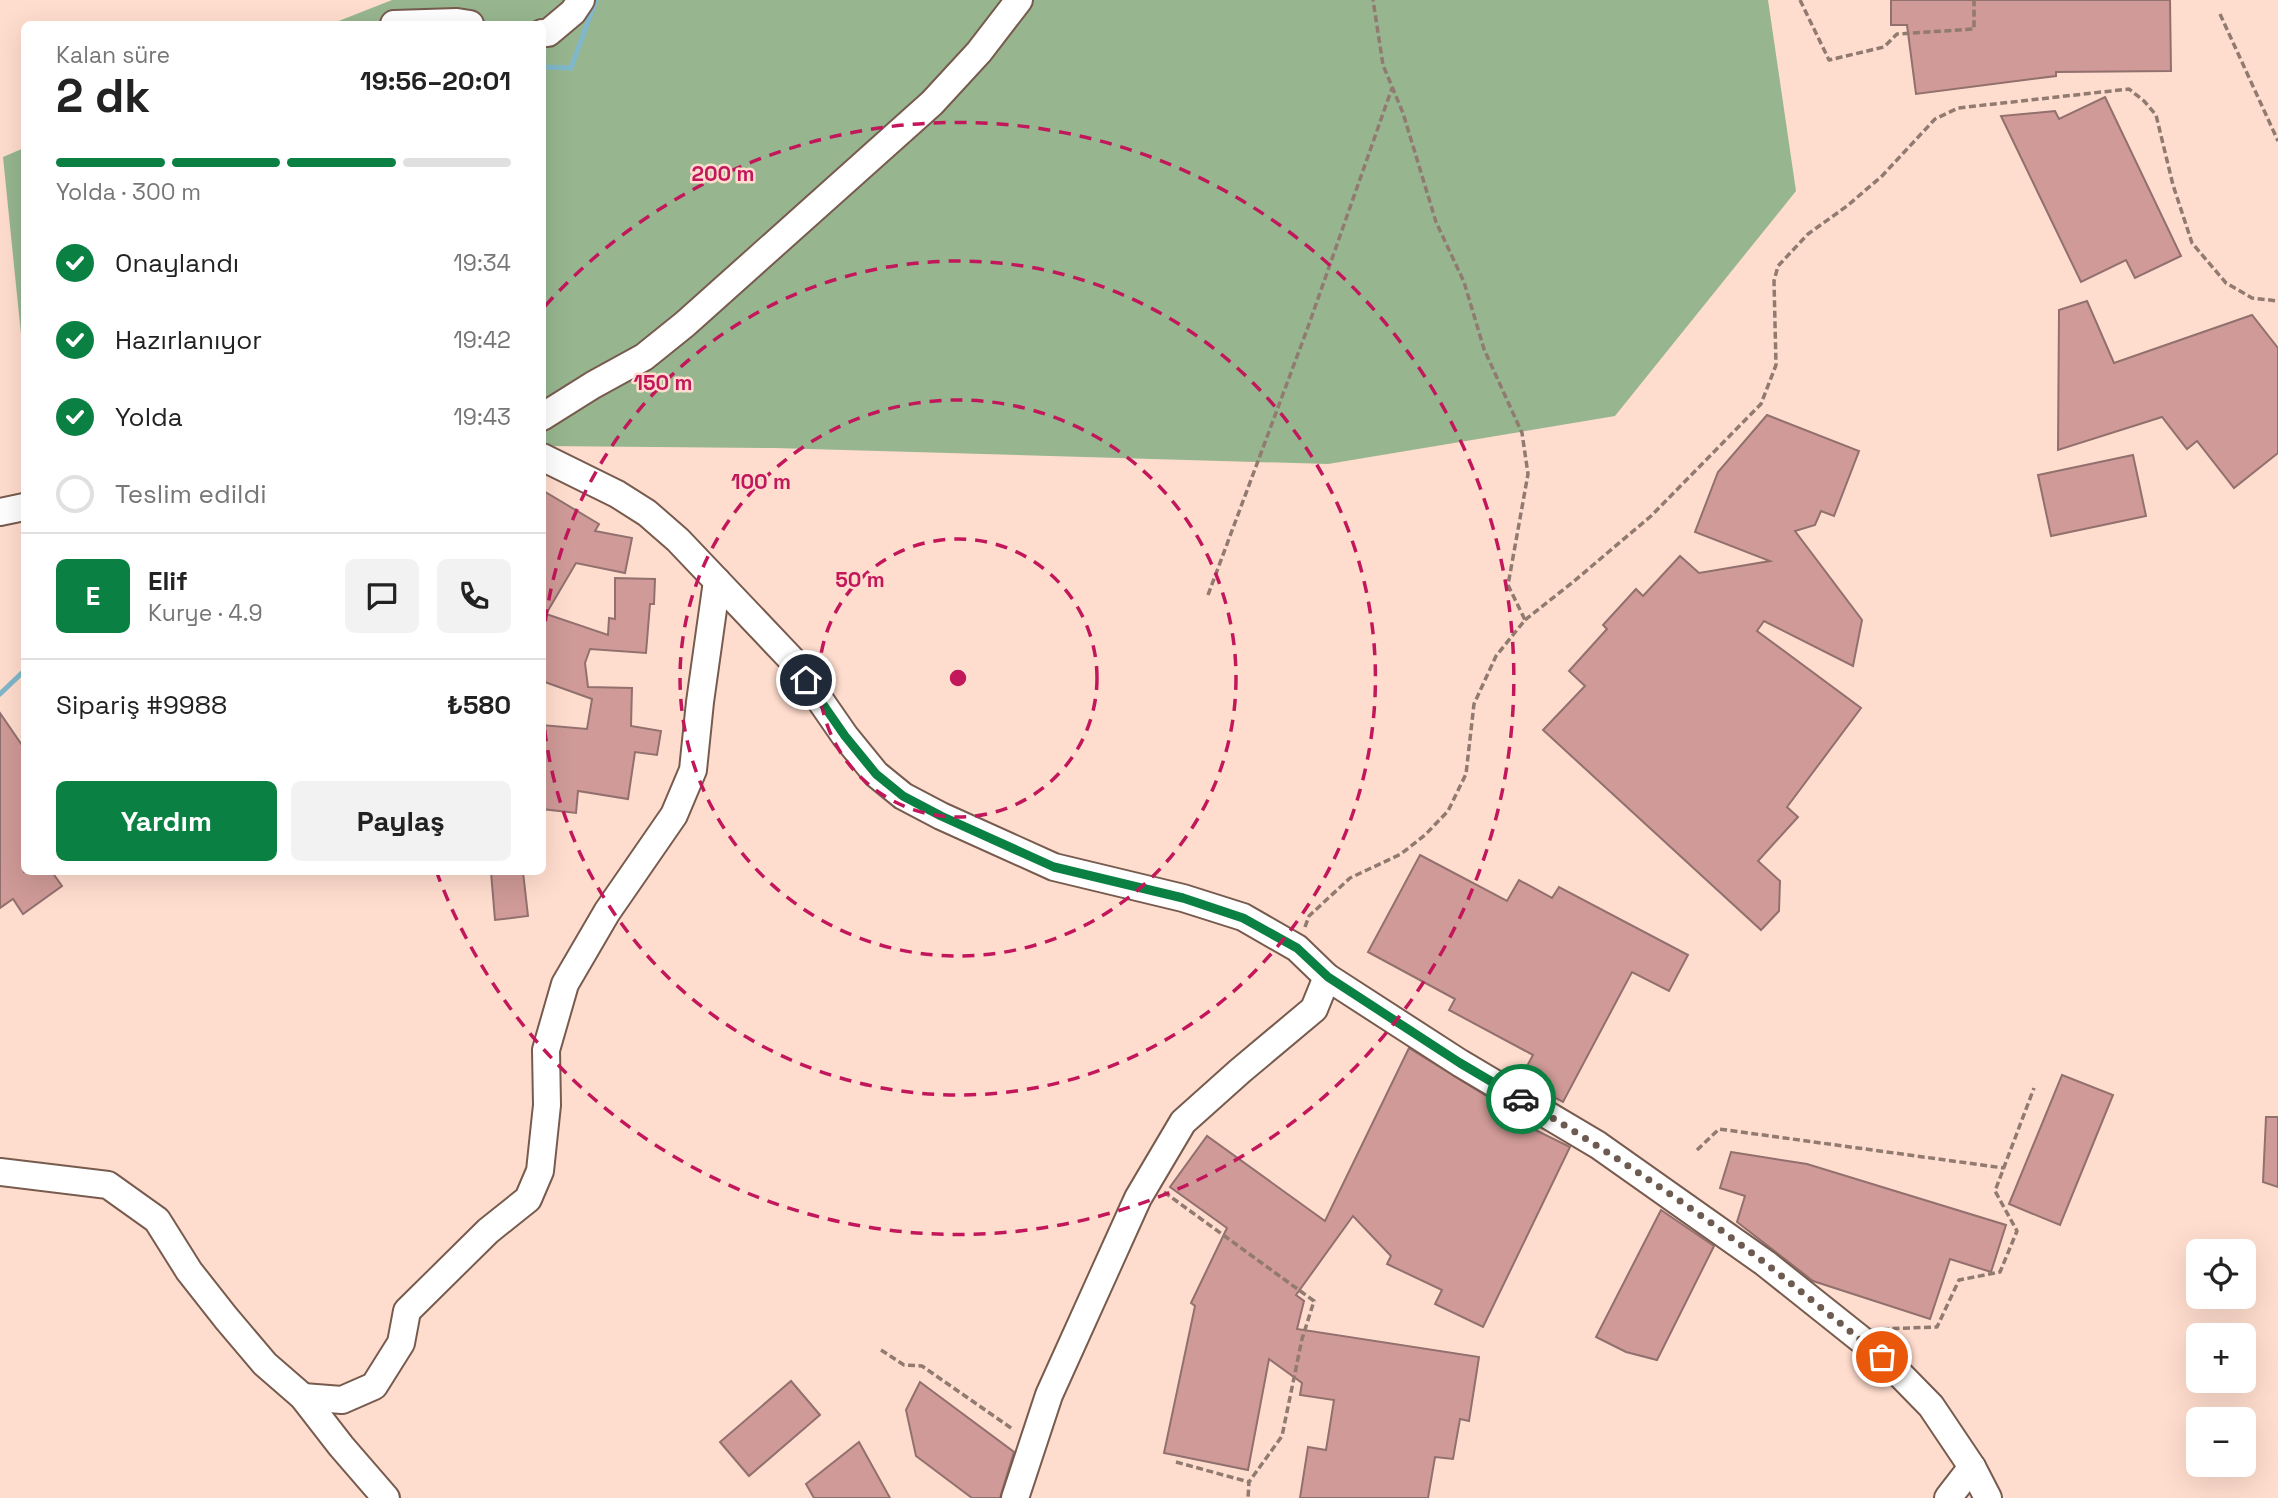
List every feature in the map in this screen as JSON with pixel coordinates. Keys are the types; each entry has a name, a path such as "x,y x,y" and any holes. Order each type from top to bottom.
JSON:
{"street":[{"path":"546,33 573,12 581,0"},
{"path":"546,414 644,356 685,324 932,103 979,52 1019,0"},
{"path":"546,459 617,494 647,513 678,540 793,661 845,736 876,774 903,796 1054,867 1183,898 1243,918 1297,948 1328,977 1460,1063 1598,1145 1765,1263 1862,1340 1931,1406 1972,1467 1988,1498"},
{"path":"0,512 21,508"},
{"path":"303,1397 342,1400 373,1387 401,1343 407,1311 488,1231 528,1199 540,1171 547,1105 546,1050 565,984 607,912 674,815 693,770 717,581"},
{"path":"1015,1498 1049,1395 1138,1198 1183,1122 1314,1010 1328,977"},
{"path":"0,1172 108,1185 157,1220 189,1271 234,1327 265,1364 303,1397 386,1498"},
{"path":"1948,1498 1972,1467"}],"path":[{"path":"1373,0 1384,65 1403,113 1436,222 1464,282 1484,349 1522,433 1528,474 1508,585 1525,620"},
{"path":"1800,0 1829,60 1884,47 1897,34 1974,29 1974,0"},
{"path":"2220,14 2278,141"},
{"path":"1208,596 1308,327 1392,86"},
{"path":"1297,948 1309,916 1350,878 1401,854 1425,835 1448,811 1466,774 1475,704 1496,656 1525,620 1651,516 1761,404 1776,365 1774,281 1778,266 1808,234 1882,176 1935,119 1958,108 2129,89 2156,115 2173,185 2192,243 2226,283 2252,298 2278,301"},
{"path":"1862,1340 1869,1329 1937,1327 1959,1280 2000,1272 2017,1231 1995,1191 2034,1088"},
{"path":"1697,1150 1719,1129 2004,1168"},
{"path":"1148,1181 1314,1301 1302,1339 1282,1436 1249,1482 1248,1498"},
{"path":"881,1350 904,1364 922,1366 1033,1444"},
{"path":"1176,1462 1249,1482"}],"green space":[{"path":"392,0 1768,0 1796,191 1615,416 1328,464 774,448 546,446 546,21 339,21"},
{"path":"21,149 21,334 3,157"}],"building":[{"path":"1891,0 2170,0 2171,71 2056,72 2056,76 1916,94 1907,25 1891,25"},
{"path":"2105,97 2181,256 2135,278 2126,260 2081,282 2001,116 2055,111 2059,119"},
{"path":"2087,301 2114,363 2252,315 2278,348 2278,453 2234,488 2197,441 2187,449 2162,417 2058,450 2059,310"},
{"path":"1767,415 1859,451 1834,516 1821,511 1815,525 1795,531 1862,620 1853,666 1764,621 1757,631 1861,708 1787,807 1798,817 1758,861 1780,881 1779,911 1761,930 1543,730 1585,686 1569,671 1607,629 1603,625 1636,589 1643,596 1680,556 1699,573 1770,561 1695,532 1718,472"},
{"path":"2133,455 2146,516 2051,536 2038,475"},
{"path":"546,492 599,524 595,531 632,538 625,573 576,563 546,614"},
{"path":"615,578 655,579 646,653 590,649 585,663 588,687 632,688 631,726 661,731 657,755 635,752 628,799 578,791 576,813 546,809 546,725 587,729 592,699 546,682 546,614 608,635 609,618 615,619"},
{"path":"0,713 21,744 21,875 54,875 62,886 23,914 13,899 0,908"},
{"path":"1420,855 1507,901 1519,880 1552,898 1559,887 1688,955 1669,991 1632,972 1563,1102 1520,1079 1533,1055 1449,1010 1455,999 1368,952"},
{"path":"491,875 523,875 528,916 495,920"},
{"path":"1409,1048 1517,1115 1515,1120 1570,1147 1483,1327 1435,1304 1442,1290 1387,1264 1391,1256 1353,1216 1296,1295 1304,1301 1297,1329 1479,1357 1469,1421 1460,1419 1453,1459 1435,1457 1428,1498 1300,1498 1308,1447 1326,1450 1334,1400 1300,1395 1302,1383 1269,1359 1248,1470 1164,1453 1195,1306 1191,1303 1227,1228 1170,1187 1207,1136 1325,1221"},
{"path":"2062,1075 2113,1095 2060,1225 2009,1204"},
{"path":"2266,1117 2278,1117 2278,1187 2263,1182"},
{"path":"1731,1152 1807,1164 2006,1225 1991,1272 1950,1259 1930,1319 1813,1281 1737,1222 1745,1196 1720,1188"},
{"path":"1661,1210 1714,1246 1657,1360 1626,1352 1596,1337"},
{"path":"791,1381 820,1415 749,1476 720,1442"},
{"path":"920,1382 1014,1452 1000,1498 972,1498 916,1456 906,1410"},
{"path":"859,1442 890,1498 814,1498 806,1484"}],"waterway":[{"path":"546,67 571,68 596,0"},
{"path":"0,694 21,674"}],"way so far":[{"path":"1521,1099 1598,1145 1765,1263 1882,1357"}],"route":[{"path":"806,680 845,736 876,774 903,796 1054,867 1183,898 1243,918 1297,948 1328,977 1460,1063 1521,1099"}]}
